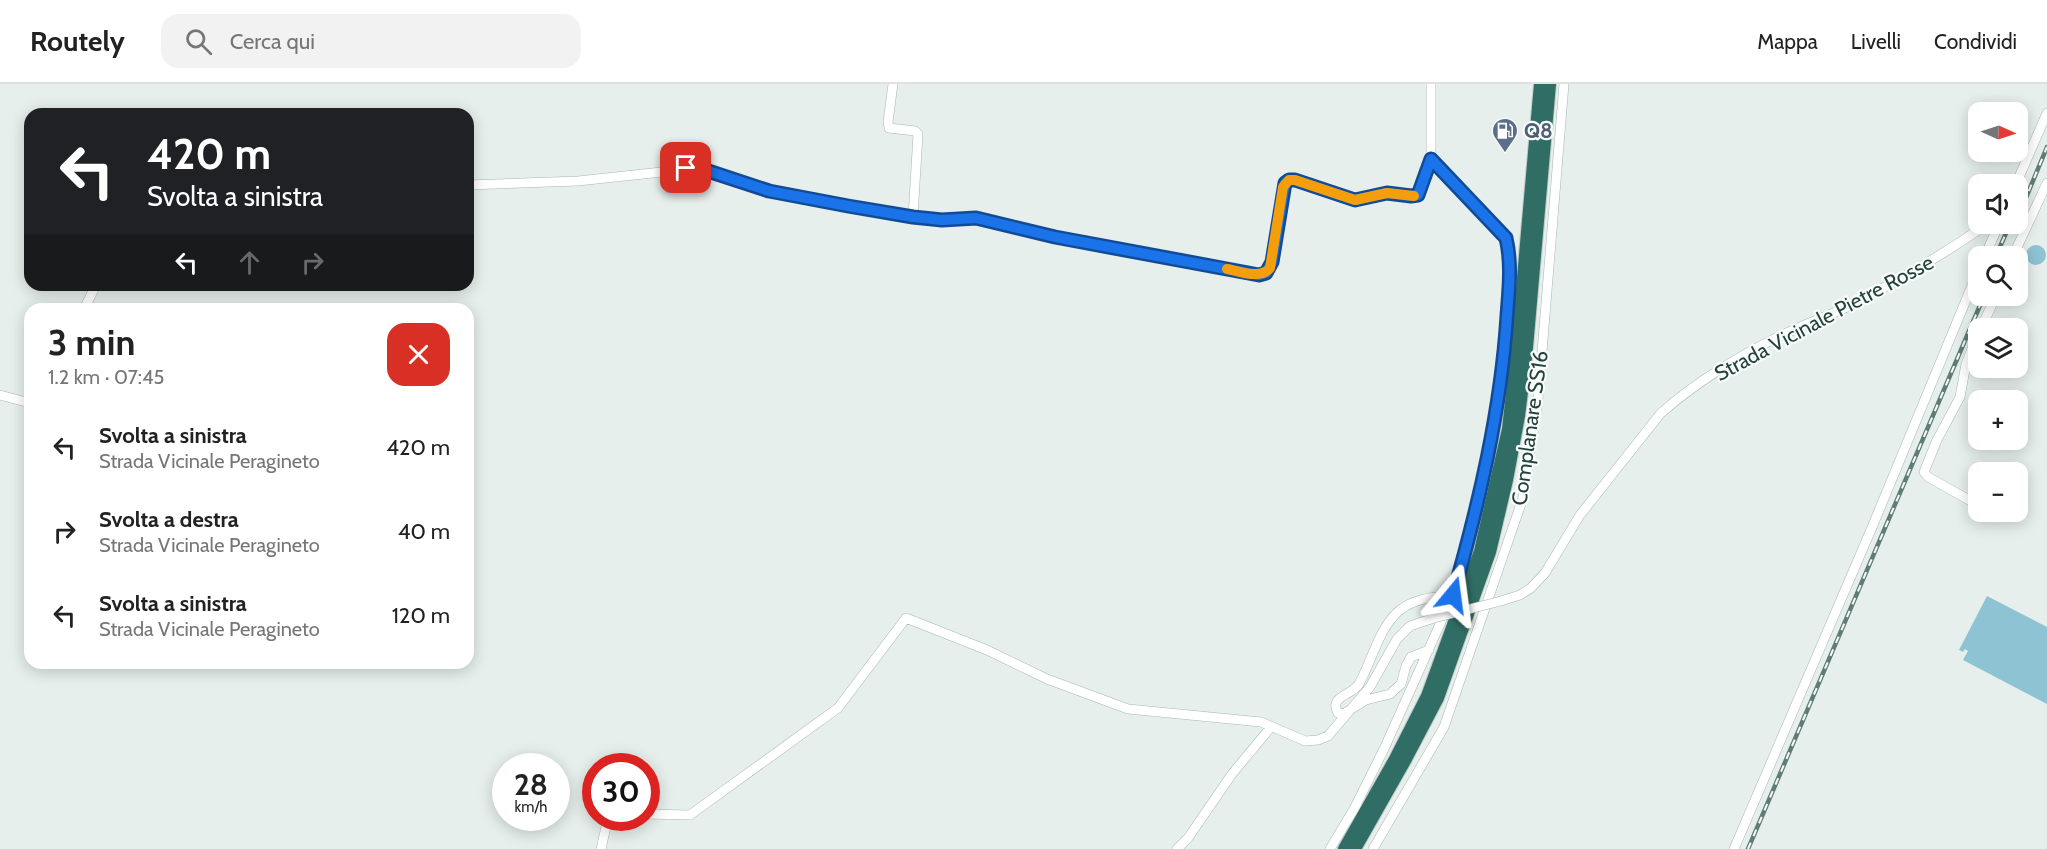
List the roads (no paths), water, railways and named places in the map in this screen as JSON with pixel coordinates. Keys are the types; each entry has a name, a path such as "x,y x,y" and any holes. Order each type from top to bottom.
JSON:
{"highway":[{"path":"1344,849 1395,759 1427,696 1480,551 1508,429 1540,84"},
{"path":"1355,849 1438,698 1490,552 1508,480 1519,416 1550,84"}],"street":[{"path":"893,84 888,122 890,128 915,131 918,134 913,217"},
{"path":"474,185 578,181 699,168 777,193 913,217 942,220 976,218 1055,237 1259,275 1266,273 1272,262 1285,183 1289,180 1355,200 1387,193 1418,195 1431,159 1431,84"},
{"name":"Complanare SS16","path":"1373,849 1444,727 1523,498 1538,400 1564,84"},
{"path":"2020,174 2047,113"},
{"path":"1330,849 1355,807 1384,749 1453,595 1495,420 1506,327 1510,255 1506,238 1431,159"},
{"path":"2018,246 2047,183"},
{"name":"Strada Vicinale Pietre Rosse","path":"1271,727 1305,741 1328,736 1370,687 1397,639 1410,626 1501,601 1520,595 1531,588 1545,573 1580,515 1661,413 1674,402 1743,357 1794,330 1852,305 1940,257 1973,234"},
{"path":"1734,849 1878,514 1968,295"},
{"path":"1968,359 1960,397 1924,472 1928,477 1968,499"},
{"path":"0,395 24,402"},
{"path":"1429,650 1412,657 1406,666 1401,684 1390,694 1366,700 1343,714 1338,713 1335,709 1339,698 1357,688 1389,622 1400,610 1424,599 1453,595"},
{"path":"660,814 690,815 838,708 906,618 987,650 1047,679 1128,709 1261,722 1271,727 1232,774 1188,838 1177,849"},
{"path":"601,849 605,831"}],"water":[{"path":"2032,246 2040,246 2045,251 2045,259 2040,264 2032,264 2028,260 2028,250"},
{"path":"1987,596 2047,627 2047,704 1963,660 1968,651 1959,650"}],"railway":[{"path":"2028,193 2047,147"},
{"path":"2000,246 2006,234"},
{"path":"1748,849 1980,306"}],"place":[{"name":"Q8","path":"1505,154"}]}
